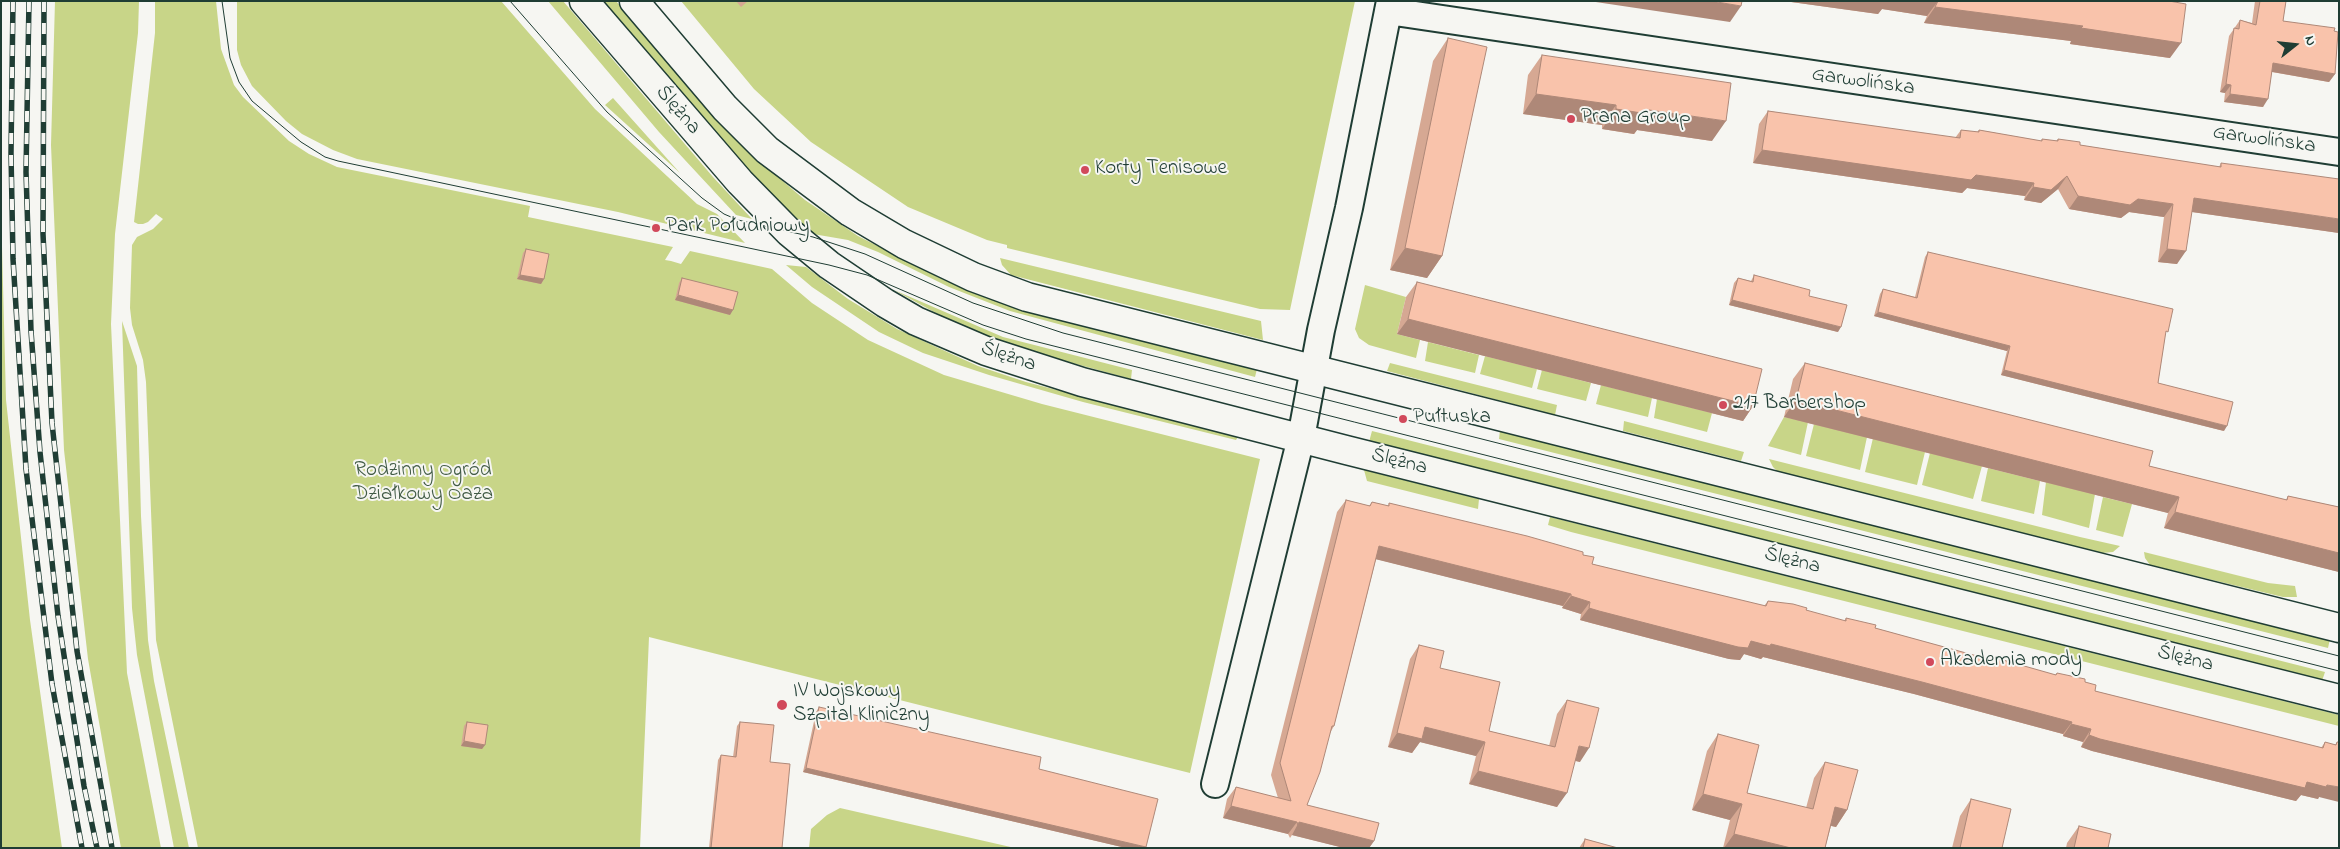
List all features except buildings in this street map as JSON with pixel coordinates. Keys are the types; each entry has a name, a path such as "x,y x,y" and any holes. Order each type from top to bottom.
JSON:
{"main road":[{"name":"Ślężna","path":"584,1 768,213 807,249 885,303 953,338 1030,367 1301,438 2339,699"},
{"name":"Ślężna","path":"634,1 736,119 767,150 850,212 904,244 974,277 1027,297 2339,628"}],"street":[{"path":"1215,784 1301,438 1389,6"},
{"name":"Garwolińska","path":"1389,6 2339,152"}],"green space":[{"path":"55,1 139,1 138,33 115,234 111,324 127,673 161,848 121,848 88,659 64,450 51,145"},
{"name":"Rodzinny Ogród Działkowy Oaza","path":"155,1 216,1 221,49 234,85 243,97 289,141 309,154 337,167 530,206 528,217 673,247 665,260 681,264 690,251 772,269 812,303 868,340 944,375 1042,404 1260,459 1190,773 649,637 640,848 198,848 156,640 146,382 143,360 132,325 130,308 132,245 137,237 153,229 163,219 156,214 143,224 134,222 155,33"},
{"path":"237,1 501,1 595,109 697,204 717,214 745,243 618,212 357,159 333,150 302,134 286,121 252,86 241,65 237,50"},
{"path":"548,1 563,1 713,177 752,219 736,215 659,132"},
{"path":"601,1 616,1 703,104 758,160 805,200 858,236 944,280 1001,303 1257,369 1255,377 1010,311 949,287 878,252 848,240 813,234 761,184 715,134"},
{"name":"Korty Tenisowe","path":"681,1 1355,1 1290,310 1260,309 1007,248 1007,245 987,240 908,207 811,142 754,89"},
{"path":"613,98 680,173 605,105"},
{"path":"1,208 6,400 30,620 62,848 1,848"},
{"path":"1000,258 1261,321 1263,340 1011,275 1002,265"},
{"path":"786,265 806,267 848,299 897,329 978,366 1026,382 1238,437 1236,440 1083,402 989,375 923,353 879,332 812,287"},
{"path":"1365,285 1406,297 1397,334 1420,340 1416,358 1369,345 1359,338 1355,329"},
{"path":"894,290 1003,337 1132,370 1131,379 1032,352 988,337 954,323"},
{"path":"122,321 137,366 141,516 148,640 154,681 189,848 174,848 137,655 132,608"},
{"path":"1428,342 1479,355 1475,373 1425,361"},
{"path":"1485,356 1537,369 1532,388 1480,374"},
{"path":"1390,363 1557,405 1555,415 1387,371"},
{"path":"1542,370 1591,383 1586,401 1537,389"},
{"path":"1601,385 1652,398 1648,417 1596,404"},
{"path":"1657,399 1712,413 1707,432 1654,418"},
{"path":"1784,417 1808,422 1801,455 1768,446"},
{"path":"1624,421 1744,452 1741,461 1623,431"},
{"path":"1814,424 1867,437 1860,470 1806,456"},
{"path":"1500,430 2330,639 2328,648 1499,439"},
{"path":"1372,431 2325,672 2322,681 1369,442"},
{"path":"1873,438 1925,452 1917,485 1865,472"},
{"path":"1930,453 1982,466 1973,499 1922,485"},
{"path":"1769,459 2120,546 2113,552 2102,553 1777,471"},
{"path":"1988,468 2040,481 2034,514 1981,501"},
{"path":"1364,470 1479,499 1478,509 1367,481"},
{"path":"2046,482 2095,494 2089,528 2042,515"},
{"path":"2103,497 2132,504 2123,537 2096,530"},
{"path":"1550,517 2339,715 2339,726 1571,532 1548,525"},
{"path":"2144,552 2268,583 2295,586 2297,597 2283,597 2150,565 2145,558"},
{"path":"840,808 1015,848 809,848 811,829 827,815"}],"tram line":[{"path":"222,1 230,58 239,82 252,101 301,142 325,157 829,265 867,275 983,325 1026,339 2339,671"},
{"path":"510,1 607,112 702,198 724,214 738,220 813,237 865,254 973,303 1063,333 2339,656"}],"railway":[{"path":"13,1 11,153 13,259 26,469 52,684 82,848"},
{"path":"29,1 26,172 31,331 40,452 58,616 84,786 97,848"},
{"path":"44,1 43,234 52,423 77,651 112,848"}],"place":[{"name":"Prana Group","path":"1571,119"},
{"name":"Korty Tenisowe","path":"1085,170"},
{"name":"Park Południowy","path":"656,228"},
{"name":"217 Barbershop","path":"1723,405"},
{"name":"Pułtuska","path":"1403,419"},
{"name":"Akademia mody","path":"1930,662"},
{"name":"IV Wojskowy Szpital Kliniczny","path":"782,705"}]}
